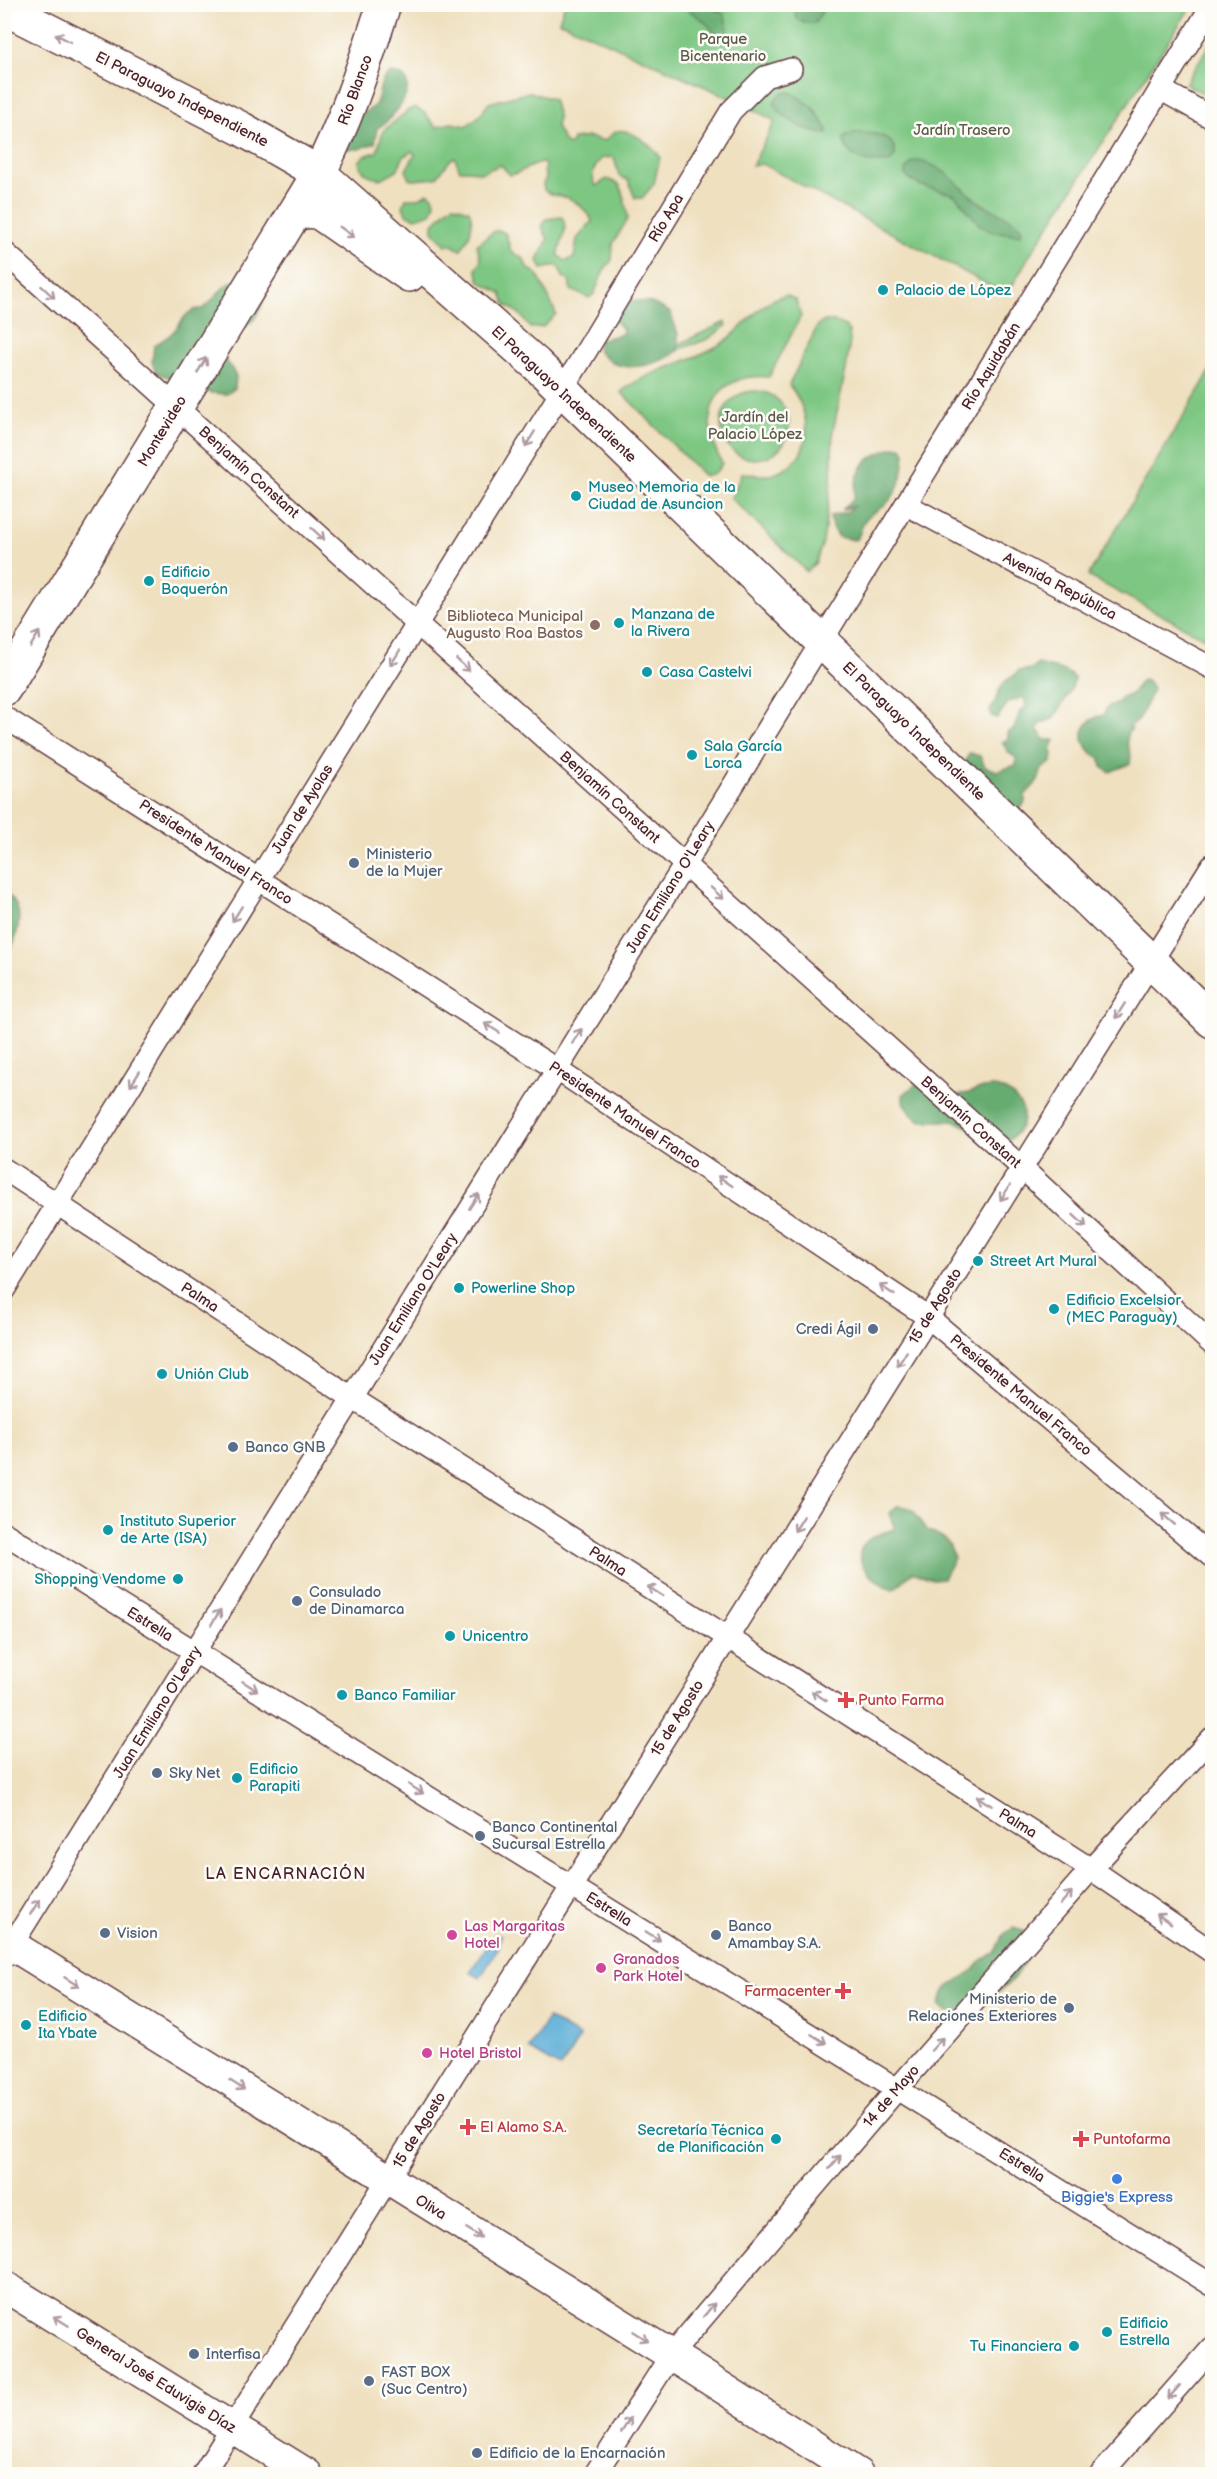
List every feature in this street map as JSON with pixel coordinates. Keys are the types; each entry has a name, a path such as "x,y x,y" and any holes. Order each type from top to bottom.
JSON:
{"main road":[{"name":"Río Blanco","path":"320,173 338,136 355,92 384,4"},
{"name":"El Paraguayo Independiente","path":"4,8 242,129 320,173 536,364 1212,1021"},
{"name":"Montevideo","path":"4,688 320,173"},
{"path":"295,213 313,211 321,214 536,364"}],"street":[{"name":"Río Aquidabán","path":"822,642 1212,4"},
{"name":"Río Apa","path":"561,389 731,111 765,77 791,69"},
{"path":"1160,89 1212,118"},
{"name":"Benjamín Constant","path":"4,252 1022,1167 1212,1344"},
{"name":"Juan de Ayolas","path":"4,1290 561,389"},
{"name":"Avenida República","path":"906,505 1212,668"},
{"name":"Juan Emiliano O'Leary","path":"7,1947 194,1652 822,642"},
{"name":"Presidente Manuel Franco","path":"4,717 556,1069 928,1317 1212,1557"},
{"name":"15 de Agosto","path":"203,2475 1212,865"},
{"name":"Palma","path":"4,1169 352,1398 1091,1869 1212,1952"},
{"name":"Estrella","path":"4,1533 1212,2284"},
{"name":"14 de Mayo","path":"595,2475 671,2355 898,2088 1091,1869 1212,1738"},
{"name":"Oliva","path":"7,1947 671,2355 858,2475"},
{"name":"General José Eduvigis Díaz","path":"4,2286 307,2475"},
{"path":"1101,2475 1212,2348"}],"green space":[{"name":"Jardín Trasero","path":"565,4 1192,5 1031,253 1007,295 762,164 752,166 775,121 741,103 559,21"},
{"path":"794,4 826,5 815,23 804,23 796,18"},
{"path":"681,5 707,5 724,14 729,33 717,35 704,21"},
{"path":"1212,40 1212,98 1185,84"},
{"path":"391,73 402,76 407,82 407,90 399,108 377,128 375,143 359,149 343,149 355,116 373,107 383,81"},
{"path":"529,92 553,99 558,117 556,127 565,143 571,145 573,139 589,137 604,141 615,132 620,131 633,134 660,157 654,184 642,198 635,198 628,180 619,176 614,157 602,158 595,168 593,178 596,186 607,179 619,184 628,218 613,244 612,260 604,270 594,294 589,298 571,290 569,280 563,277 558,265 542,269 538,260 548,239 542,227 546,219 562,217 564,221 564,235 558,255 565,261 574,258 577,239 592,221 581,206 569,198 544,190 543,184 546,178 543,163 510,175 501,165 480,173 460,170 455,158 452,158 436,178 413,180 410,179 406,170 415,154 412,151 404,156 397,170 381,179 364,172 360,166 359,162 364,156 377,152 383,131 410,109 416,108 425,113 436,127 451,123 466,126 479,116 489,103"},
{"path":"791,92 812,106 827,128 827,134 796,124 782,114 774,102 783,93"},
{"path":"853,133 873,133 884,137 894,148 892,160 887,163 872,162 854,156 849,152 843,138"},
{"path":"913,162 928,163 944,172 979,202 1018,224 1022,229 1021,235 990,231 980,225 955,195 919,185 909,179 905,175 905,170"},
{"path":"428,193 434,199 431,213 416,218 407,215 403,207 406,198 419,198"},
{"path":"454,205 469,210 472,220 469,236 460,250 452,245 446,245 433,231 433,224 448,208"},
{"path":"494,231 506,234 511,252 524,259 527,268 536,273 540,280 556,314 543,327 530,328 520,314 506,305 501,293 480,282 476,269 481,260 477,245"},
{"path":"244,279 264,294 258,314 245,328 232,333 223,355 236,376 235,388 227,394 211,393 192,383 158,374 152,363 154,346 171,334 188,313 202,309 225,286"},
{"path":"786,295 796,300 801,316 769,377 749,377 734,382 722,390 714,401 711,430 714,446 722,463 713,475 703,475 621,392 644,377 724,342 761,308"},
{"path":"630,300 652,303 670,312 678,334 678,351 647,365 624,366 605,358 597,349 599,340 622,334 623,329 614,321 619,304"},
{"path":"825,321 834,321 845,326 849,331 850,341 833,431 831,484 823,542 816,562 807,572 731,498 742,473 774,474 797,458 803,447 806,422 803,409 789,385 818,325"},
{"path":"725,322 727,325 708,339 672,352 669,349"},
{"path":"1212,368 1212,642 1088,576"},
{"name":"Jardín del Palacio López","path":"748,391 762,391 774,396 784,406 789,425 784,444 774,454 762,459 748,459 736,454 726,444 721,432 721,418 726,406 736,396"},
{"path":"902,447 905,453 898,488 885,505 867,518 855,540 838,537 832,527 830,516 847,512 854,506 842,510 854,498 860,470 870,458"},
{"path":"1038,664 1063,671 1075,679 1055,718 1040,724 1037,729 1045,740 1055,740 1051,750 1052,762 1042,769 1038,781 1025,795 1025,802 1020,810 1004,808 965,761 970,753 980,756 985,767 998,771 1016,765 1016,758 1009,753 1002,742 1008,739 1008,732 1014,729 1020,711 1026,708 1025,699 1022,697 1008,703 997,718 991,716 990,710 1005,682 1018,671 1031,669"},
{"path":"1142,680 1148,681 1153,689 1139,719 1129,727 1132,729 1127,734 1131,755 1130,764 1110,772 1102,767 1100,758 1087,748 1083,735 1084,729 1094,718 1103,715 1107,707 1119,702 1121,697 1130,695"},
{"path":"5,891 17,907 19,920 14,942 5,961"},
{"path":"916,1084 952,1095 989,1087 1005,1090 1016,1099 1022,1108 1021,1126 1005,1143 954,1121 921,1121 912,1115 903,1101 903,1095"},
{"path":"897,1506 904,1506 915,1512 925,1528 949,1544 954,1558 943,1578 933,1579 912,1572 892,1589 871,1576 865,1569 861,1562 862,1547 874,1536 895,1529 889,1514"},
{"path":"1013,1928 1024,1931 1029,1951 1024,1963 1008,1984 986,2001 961,2011 948,2012 940,2006 942,1995 948,1987 975,1969 981,1960 994,1953 1004,1934"}],"water":[{"path":"495,1934 501,1935 499,1947 480,1978 470,1972"},
{"path":"548,2018 580,2037 561,2068 529,2049"}],"place":[{"name":"Palacio de López","path":"883,290"},
{"name":"Museo Memoria de la Ciudad de Asuncion","path":"576,496"},
{"name":"Edificio Boquerón","path":"149,581"},
{"name":"Manzana de la Rivera","path":"619,623"},
{"name":"Biblioteca Municipal Augusto Roa Bastos","path":"595,625"},
{"name":"Casa Castelvi","path":"647,672"},
{"name":"Sala García Lorca","path":"692,755"},
{"name":"Ministerio de la Mujer","path":"354,863"},
{"name":"Street Art Mural","path":"978,1261"},
{"name":"Powerline Shop","path":"459,1288"},
{"name":"Edificio Excelsior (MEC Paraguay)","path":"1054,1309"},
{"name":"Credi Ágil","path":"873,1329"},
{"name":"Unión Club","path":"162,1374"},
{"name":"Banco GNB","path":"233,1447"},
{"name":"Instituto Superior de Arte (ISA)","path":"108,1530"},
{"name":"Shopping Vendome","path":"178,1579"},
{"name":"Consulado de Dinamarca","path":"297,1601"},
{"name":"Unicentro","path":"450,1636"},
{"name":"Banco Familiar","path":"342,1695"},
{"name":"Punto Farma","path":"846,1700"},
{"name":"Sky Net","path":"157,1773"},
{"name":"Edificio Parapiti","path":"237,1778"},
{"name":"Banco Continental Sucursal Estrella","path":"480,1836"},
{"name":"Vision","path":"105,1933"},
{"name":"Las Margaritas Hotel","path":"452,1935"},
{"name":"Banco Amambay S.A.","path":"716,1935"},
{"name":"Granados Park Hotel","path":"601,1968"},
{"name":"Farmacenter","path":"843,1991"},
{"name":"Ministerio de Relaciones Exteriores","path":"1069,2008"},
{"name":"Edificio Ita Ybate","path":"26,2025"},
{"name":"Hotel Bristol","path":"427,2053"},
{"name":"El Alamo S.A.","path":"468,2127"},
{"name":"Secretaría Técnica de Planificación","path":"776,2139"},
{"name":"Puntofarma","path":"1081,2139"},
{"name":"Biggie's Express","path":"1117,2179"},
{"name":"Edificio Estrella","path":"1107,2332"},
{"name":"Tu Financiera","path":"1074,2346"},
{"name":"Interfisa","path":"194,2354"},
{"name":"FAST BOX (Suc Centro)","path":"369,2381"},
{"name":"Edificio de la Encarnación","path":"477,2453"}],"district":[{"name":"LA ENCARNACIÓN","path":"286,1873"}],"park label":[{"name":"Parque Bicentenario","path":"723,48"}]}
